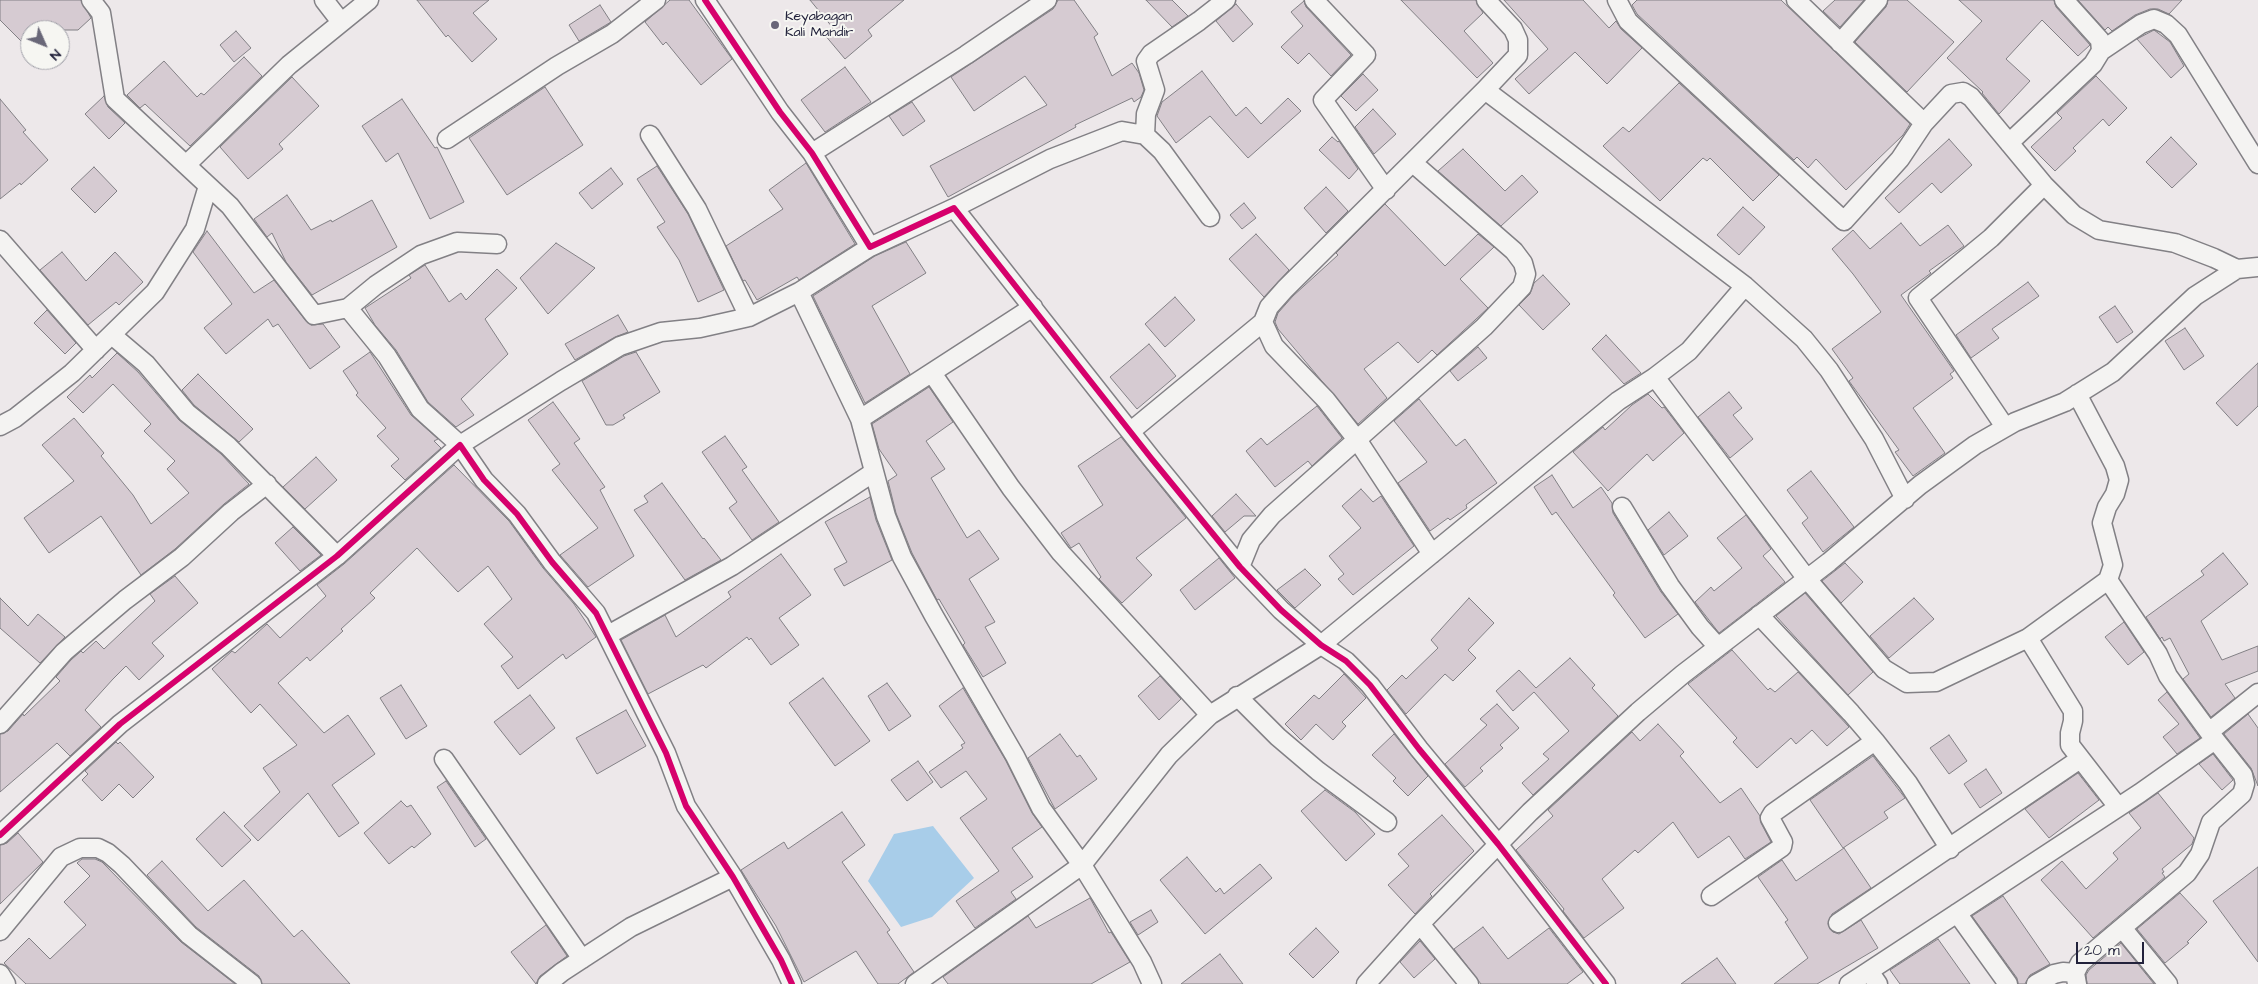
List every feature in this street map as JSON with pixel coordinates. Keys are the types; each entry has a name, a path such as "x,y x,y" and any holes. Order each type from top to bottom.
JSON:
{"street":[{"path":"91,0 100,13 115,100 230,206 314,315 348,308 376,285 421,255 457,242 497,244"},
{"path":"324,0 341,22"},
{"path":"186,165 288,65 369,0"},
{"path":"447,139 557,66 612,34 656,0"},
{"path":"705,0 780,112 812,153 870,247"},
{"path":"812,153 966,55 1047,0"},
{"path":"1145,135 1146,114 1155,90 1146,61 1151,54 1226,0"},
{"path":"1314,0 1366,54 1323,100 1386,190"},
{"path":"1131,431 1263,322 1269,307 1285,289 1413,163 1518,55 1518,40 1513,29 1486,0"},
{"path":"1617,0 1628,21 1844,222 1900,159 1924,123 1951,94 1963,92 1971,97 2044,185 2074,215 2099,230 2175,243 2214,258 2237,270"},
{"path":"1796,0 1924,123"},
{"path":"1840,43 1878,0"},
{"path":"2064,0 2100,40 2101,51"},
{"path":"2009,143 2093,64 2101,51 2141,24 2154,19 2166,24 2178,35 2258,164"},
{"path":"1485,90 1745,286 1804,338 1829,370 1874,439 1905,499"},
{"path":"0,835 120,724 337,556 460,445 620,346 661,332 700,328 749,316 799,292 870,247 954,208 1050,159 1122,131 1145,135 1162,151 1210,216"},
{"path":"650,135 697,209 749,316"},
{"path":"1240,568 1251,540 1272,515 1358,441 1484,327 1522,287 1526,274 1523,263 1514,251 1413,163"},
{"path":"2005,427 1918,298 1991,238 2044,185"},
{"path":"0,426 15,418 72,374 113,336 155,292 195,229 208,186"},
{"path":"954,208 1240,568 1281,610 1321,645 1346,661 1370,686 1498,844 1606,984"},
{"path":"0,240 96,350"},
{"path":"1366,984 1420,924 1498,844 1638,712 1718,647 1807,579 1975,445 2005,427 2066,402 2113,372 2195,296 2237,270 2258,267"},
{"path":"915,984 1082,865 1169,755 1210,715 1237,696 1321,645 1618,401 1655,377 1689,351 1745,286"},
{"path":"799,292 860,419 886,516 902,557 1015,756 1041,808 1082,865 1142,962 1152,984"},
{"path":"860,419 1033,307"},
{"path":"348,308 387,356 420,409 460,445 484,480 518,514 552,562 596,613 666,753 686,806 733,877 781,960 792,984"},
{"path":"1263,322 1274,346 1326,400 1358,441 1432,554"},
{"path":"113,336 146,364 187,413 228,446 337,556"},
{"path":"932,372 1011,488 1061,553 1210,715"},
{"path":"1655,377 1807,579 1884,669 1907,684 1936,682 2028,638 2108,580 2113,565 2102,522 2106,507 2115,494 2120,480 2115,466 2077,394"},
{"path":"608,635 732,566 874,472"},
{"path":"0,724 64,652 125,600 182,557 231,512 267,484"},
{"path":"1622,507 1670,586 1700,627 1718,647"},
{"path":"2036,984 2054,974 2064,972 2076,978 2080,963 2124,929 2187,874 2200,854 2211,822 2242,794 2245,784 2243,775 2168,676 2158,654 2108,580"},
{"path":"1759,615 1875,741 1908,783 1950,849"},
{"path":"2028,638 2073,711 2070,745 2118,807"},
{"path":"1849,984 1873,978 1957,913 2118,807 2212,736 2258,693"},
{"path":"1237,696 1278,737 1318,771 1387,822"},
{"path":"1711,896 1782,847 1783,842 1770,818 1773,813 1875,741"},
{"path":"444,759 582,959"},
{"path":"1838,923 1950,849 2080,759"},
{"path":"0,931 61,857 80,848 98,848 108,853 122,865 189,935 252,984"},
{"path":"547,984 631,927 733,877"},
{"path":"1957,913 2008,984"},
{"path":"1420,924 1469,984"},
{"path":"2124,929 2168,984"},
{"path":"0,974 6,984"}],"water":[{"path":"933,826 974,878 932,917 901,927 868,881 894,834"}],"building":[{"path":"0,0 81,0 91,18 78,30 70,30 70,20 20,20 20,40 0,20"},
{"path":"417,0 489,0 473,13 497,39 472,62 448,35 446,37"},
{"path":"670,0 689,0 732,59 701,85 666,42 663,45 645,22"},
{"path":"810,0 904,0 868,30 872,36 845,59 824,34 833,28"},
{"path":"1058,0 1074,0 1098,34 1094,37 1112,76 1132,63 1139,73 1144,90 1141,97 1134,102 1132,98 1075,125 1076,127 948,197 930,166 1047,105 1025,76 974,111 951,77 1053,9"},
{"path":"1146,0 1172,0 1188,16 1172,27"},
{"path":"1401,0 1476,0 1483,13 1464,31 1493,63 1477,78"},
{"path":"1504,0 1583,0 1609,28 1616,21 1621,29 1642,48 1607,84 1575,52 1529,94 1515,79 1548,49"},
{"path":"1637,0 1781,0 1910,124 1903,135 1846,190 1816,159 1808,168 1797,157 1794,160 1637,14 1632,5"},
{"path":"1835,0 1864,0 1840,27 1823,11"},
{"path":"1888,0 1907,0 1954,42 1907,92 1855,42 1886,7"},
{"path":"1959,0 2054,0 2056,7 2090,45 2078,56 2042,20 2006,59 2030,81 1999,114 1983,92 1947,58 1982,21"},
{"path":"2078,0 2182,0 2169,14 2158,9 2150,9 2135,15 2112,31 2108,27 2105,30"},
{"path":"1304,1 1306,7 1351,55 1331,76 1309,53 1298,64 1281,47 1303,26 1291,12"},
{"path":"1236,4 1253,24 1233,42 1216,21"},
{"path":"600,5 611,22 579,41 569,25"},
{"path":"2154,30 2170,42 2184,66 2171,78 2137,39"},
{"path":"236,31 251,48 234,62 220,45"},
{"path":"244,57 262,76 190,146 145,104 140,108 127,95 164,61 197,97 201,93 204,95"},
{"path":"845,67 871,102 825,132 801,100"},
{"path":"1202,71 1236,116 1246,107 1261,124 1288,98 1301,111 1248,158 1210,116 1176,143 1157,116 1162,102"},
{"path":"1363,74 1378,90 1356,111 1341,96"},
{"path":"2096,76 2127,108 2109,126 2103,119 2073,148 2076,151 2055,171 2031,147 2062,118 2057,113"},
{"path":"292,77 319,106 279,144 283,149 248,179 220,147"},
{"path":"1679,83 1779,175 1753,201 1710,158 1707,161 1703,158 1660,201 1603,146 1623,127 1629,132"},
{"path":"545,87 583,145 507,195 469,138"},
{"path":"104,96 108,107 125,123 109,139 85,114"},
{"path":"0,99 26,130 23,132 48,160 21,185 20,183 0,199"},
{"path":"402,99 435,148 437,147 464,202 430,219 398,153 386,162 362,126"},
{"path":"912,102 925,121 903,136 889,116"},
{"path":"1373,109 1396,134 1374,154 1355,127"},
{"path":"1332,137 1339,141 1358,169 1349,179 1319,150"},
{"path":"2171,137 2197,164 2172,188 2146,162"},
{"path":"1949,139 1972,165 1941,193 1932,183 1899,213 1885,198"},
{"path":"1463,149 1505,191 1522,175 1538,192 1501,226 1438,171"},
{"path":"806,163 855,244 799,280 797,277 757,300 745,280 743,281 726,246 783,209 769,190"},
{"path":"657,166 688,214 724,290 698,302 679,260 657,227 665,222 637,179"},
{"path":"94,167 117,191 95,213 71,189"},
{"path":"611,168 623,184 592,209 579,193"},
{"path":"1326,187 1348,211 1326,233 1304,208"},
{"path":"287,195 311,230 331,220 332,222 372,200 397,247 312,295 286,262 272,233 267,237 254,219"},
{"path":"1244,203 1256,218 1242,229 1230,215"},
{"path":"1385,204 1445,266 1478,234 1494,247 1460,279 1488,308 1437,355 1432,350 1418,363 1398,342 1364,369 1387,398 1358,424 1278,329 1275,322 1278,313 1293,296 1338,255 1336,253"},
{"path":"1743,207 1765,227 1739,255 1717,235"},
{"path":"1901,223 1920,246 1948,225 1964,246 1929,271 1931,273 1901,295 1954,371 1950,374 1953,378 1913,408 1945,453 1913,476 1895,452 1899,450 1849,381 1853,378 1832,349 1881,312 1832,249 1853,230 1870,249"},
{"path":"207,231 254,293 274,280 306,321 311,325 323,324 340,347 310,369 278,324 273,327 268,319 226,354 204,328 232,304 193,252"},
{"path":"1256,234 1289,270 1264,297 1229,259"},
{"path":"906,242 926,273 872,306 910,374 865,403 813,296 875,256"},
{"path":"556,243 595,268 548,314 520,278"},
{"path":"62,252 86,281 115,252 143,282 119,305 116,302 88,325 40,270"},
{"path":"425,265 449,302 461,293 466,300 497,269 517,288 485,319 508,354 461,399 474,415 456,427 428,402 396,350 375,325 365,308 411,278 409,275"},
{"path":"1543,275 1570,304 1543,330 1519,305 1530,294 1534,283"},
{"path":"2028,282 2039,296 1992,329 1999,338 1971,358 1956,335"},
{"path":"1175,297 1195,320 1165,347 1145,324"},
{"path":"2115,306 2133,332 2117,343 2099,317"},
{"path":"47,310 76,343 65,354 34,323"},
{"path":"618,315 628,332 615,337 575,360 565,344"},
{"path":"2185,328 2204,356 2184,370 2165,341"},
{"path":"1606,335 1641,373 1624,384 1592,349"},
{"path":"1149,344 1176,376 1137,409 1110,377"},
{"path":"1478,347 1487,358 1458,381 1450,371"},
{"path":"370,352 411,415 438,439 434,441 441,448 405,480 391,466 399,459 377,436 386,428 356,395 358,393 343,371"},
{"path":"636,352 660,392 623,415 625,418 613,425 606,425 582,381 624,356"},
{"path":"117,353 138,372 179,420 221,454 249,484 175,549 141,575 101,516 49,553 24,518 74,481 42,445 74,418 104,453 101,456 133,495 151,524 189,493 167,469 175,461 144,431 151,424 113,384 83,413 67,397 90,375 92,378"},
{"path":"2258,363 2258,406 2237,426 2216,403"},
{"path":"198,374 253,429 239,442 194,405 182,390"},
{"path":"929,387 953,422 926,441 945,469 931,478 967,538 979,530 999,559 969,579 995,622 985,627 1006,663 983,677 963,645 965,643 939,599 937,600 912,553 896,513 888,481 897,475 879,449 872,424"},
{"path":"1729,392 1742,408 1733,415 1753,439 1730,458 1698,417"},
{"path":"1648,394 1662,408 1664,407 1684,433 1653,461 1647,454 1608,491 1573,452 1603,427 1605,430 1632,405"},
{"path":"1419,399 1456,446 1465,439 1497,483 1466,505 1467,508 1450,520 1448,518 1430,531 1398,483 1427,462 1394,421"},
{"path":"553,402 580,439 574,443 605,487 600,490 634,556 588,587 560,555 598,528 552,470 560,464 528,420"},
{"path":"1317,406 1342,438 1312,466 1308,461 1275,487 1246,451 1261,438 1267,445"},
{"path":"725,436 747,467 742,470 779,522 752,540 729,508 737,502 702,452"},
{"path":"1121,437 1186,518 1136,558 1152,575 1122,603 1099,579 1101,577 1079,543 1071,548 1061,533 1103,505 1078,466"},
{"path":"316,457 337,480 305,509 283,487"},
{"path":"454,465 509,521 543,568 574,604 596,637 566,659 563,654 518,689 501,666 513,657 484,624 512,599 488,566 458,592 417,548 370,593 375,598 341,629 343,631 310,661 307,657 278,683 324,733 348,715 375,754 332,785 359,823 339,837 308,793 258,841 244,826 280,792 263,768 297,745 260,704 251,713 212,669 232,651 235,653 267,624 280,638 326,596 317,585 344,564"},
{"path":"1811,471 1854,527 1823,552 1802,523 1808,518 1787,490"},
{"path":"1552,475 1573,508 1601,487 1612,503 1613,513 1661,592 1678,614 1645,638 1556,512 1552,515 1534,487"},
{"path":"662,483 703,539 721,560 685,580 634,510 648,502 644,496"},
{"path":"1361,489 1373,502 1381,496 1414,546 1353,595 1338,579 1344,574 1329,556 1361,528 1342,506"},
{"path":"1236,494 1256,516 1244,516 1225,532 1212,516"},
{"path":"870,497 876,520 892,560 844,586 834,569 847,562 825,522"},
{"path":"1669,512 1688,536 1664,555 1648,530"},
{"path":"1746,515 1771,549 1763,556 1785,582 1719,633 1695,602 1711,587 1714,591 1742,568 1717,538"},
{"path":"293,527 321,555 300,571 275,543"},
{"path":"2223,553 2248,584 2201,621 2222,660 2258,646 2258,671 2225,684 2235,698 2211,717 2183,679 2189,674 2170,638 2164,641 2162,637 2160,639 2146,617 2204,575 2201,571"},
{"path":"781,554 811,595 779,618 799,645 771,665 751,638 749,640 747,637 706,668 703,665 648,694 621,640 665,615 676,637 731,597 728,592"},
{"path":"1219,558 1235,578 1195,610 1180,590"},
{"path":"1845,563 1863,582 1841,603 1822,581"},
{"path":"1305,569 1321,585 1295,608 1277,590"},
{"path":"175,576 198,603 152,643 164,656 139,680 126,666 113,679 85,710 101,727 70,756 57,743 0,792 0,734 8,731 23,714 24,716 60,681 56,677 71,660 81,651 83,653 96,641 104,649 155,601 150,594"},
{"path":"1805,593 1873,672 1848,695 1776,616"},
{"path":"0,598 28,626 38,614 65,637 40,663 0,628"},
{"path":"1469,598 1494,623 1468,650 1476,658 1453,681 1445,674 1406,714 1387,690 1402,675 1406,679 1438,648 1431,640"},
{"path":"1914,598 1934,619 1889,658 1870,636"},
{"path":"2124,622 2144,652 2128,665 2105,637"},
{"path":"1732,650 1768,690 1770,688 1775,692 1798,672 1849,727 1827,746 1812,730 1796,744 1791,738 1757,768 1733,742 1737,738 1688,684"},
{"path":"1570,658 1595,685 1592,688 1618,716 1533,795 1522,783 1549,759 1543,754 1569,731 1534,692 1513,711 1496,691 1519,670 1536,688"},
{"path":"1344,674 1366,698 1342,722 1346,726 1333,740 1316,724 1301,740 1285,724 1314,695 1319,699"},
{"path":"1160,676 1181,699 1159,720 1138,696"},
{"path":"823,678 870,741 835,766 789,703"},
{"path":"887,683 911,716 889,731 868,696"},
{"path":"401,685 427,726 406,739 380,698"},
{"path":"963,688 1006,761 1032,813 1042,827 1012,848 1033,877 1011,892 1016,899 975,928 956,901 999,871 960,818 987,799 966,771 941,788 929,772 963,748 961,745 965,743 939,706"},
{"path":"2167,692 2200,738 2177,754 2163,737 2179,724 2158,700"},
{"path":"530,695 555,728 520,755 494,722"},
{"path":"1497,704 1519,728 1500,745 1503,748 1480,768 1483,771 1465,787 1445,764 1487,725 1480,719"},
{"path":"626,710 646,746 597,774 576,738"},
{"path":"2248,714 2258,728 2258,786 2251,768 2224,734"},
{"path":"1658,724 1684,752 1680,756 1720,803 1741,788 1760,816 1761,823 1771,842 1745,859 1729,836 1698,858 1673,822 1638,853 1635,850 1602,879 1624,908 1584,938 1563,911 1564,909 1516,850 1553,816 1548,810 1632,732 1640,741"},
{"path":"1060,734 1077,757 1080,755 1097,779 1055,809 1028,758"},
{"path":"1394,734 1428,776 1408,796 1393,781 1396,778 1372,755"},
{"path":"1949,735 1967,761 1949,774 1930,748"},
{"path":"116,742 118,744 120,742 154,777 133,798 119,784 102,801 82,780 88,774 85,771"},
{"path":"2213,754 2233,780 2222,790 2199,764"},
{"path":"1873,756 1905,798 1884,812 1888,818 1843,848 1810,800"},
{"path":"918,761 933,782 907,801 891,780"},
{"path":"1986,769 2002,793 1980,808 1964,784"},
{"path":"2078,773 2099,800 2049,838 2025,809"},
{"path":"446,781 486,839 475,847 437,787"},
{"path":"1325,790 1355,812 1375,834 1346,861 1301,811"},
{"path":"2158,793 2194,838 2192,844 2162,869 2165,877 2093,938 2041,880 2062,861 2086,889 2118,859 2113,853 2141,828 2129,813"},
{"path":"401,801 407,807 411,805 431,834 414,848 412,846 389,864 364,833"},
{"path":"224,812 251,840 222,867 196,839"},
{"path":"842,812 865,845 842,862 890,930 887,932 914,972 898,984 878,984 856,951 804,982 776,926 741,870 784,842 788,849"},
{"path":"1442,815 1474,851 1430,894 1432,896 1415,914 1388,885 1409,866 1398,854"},
{"path":"18,833 43,862 0,904 0,845 7,843"},
{"path":"1844,848 1871,888 1832,914 1828,924 1833,932 1839,934 1861,920 1878,948 1817,984 1774,984 1808,958 1785,922 1788,920 1758,877 1782,860 1796,881"},
{"path":"1187,857 1216,892 1220,888 1224,894 1260,864 1272,878 1205,934 1160,880"},
{"path":"82,859 95,859 102,862 181,942 235,984 26,984 4,963 29,938 50,959 86,925 64,902 90,876 77,863"},
{"path":"162,861 208,911 244,880 294,937 302,930 350,984 262,984 259,976 196,927 147,875"},
{"path":"2258,867 2258,962 2213,901"},
{"path":"2180,893 2207,922 2187,942 2189,943 2165,963 2137,929"},
{"path":"2003,896 2050,964 2030,975 2025,984 2018,984 2017,978 1972,916"},
{"path":"1090,898 1109,933 1111,932 1130,962 1091,984 948,984 943,977 1028,916 1036,928"},
{"path":"1151,910 1158,922 1138,935 1130,922"},
{"path":"546,925 567,956 540,976 536,984 511,952"},
{"path":"1483,927 1508,959 1549,928 1583,972 1567,984 1481,984 1454,949"},
{"path":"1316,928 1339,952 1313,978 1289,954"},
{"path":"1938,939 1970,984 1900,984 1890,970"},
{"path":"1420,941 1435,959 1414,978 1400,962"},
{"path":"2121,943 2154,984 2087,984 2086,975 2089,970"},
{"path":"1220,954 1243,984 1181,984"},
{"path":"1717,958 1736,984 1681,984"}],"cycle path":[{"path":"705,0 780,112 812,153 870,247 954,208 1151,458 1240,567 1281,610 1321,645 1346,661 1370,685 1419,749 1498,844 1606,984"},
{"path":"0,835 120,724 337,556 460,445 484,480 517,514 552,562 596,613 666,753 686,806 733,877 781,960 792,984"}],"place":[{"name":"Keyabagan Kali Mandir","path":"775,25"}]}
